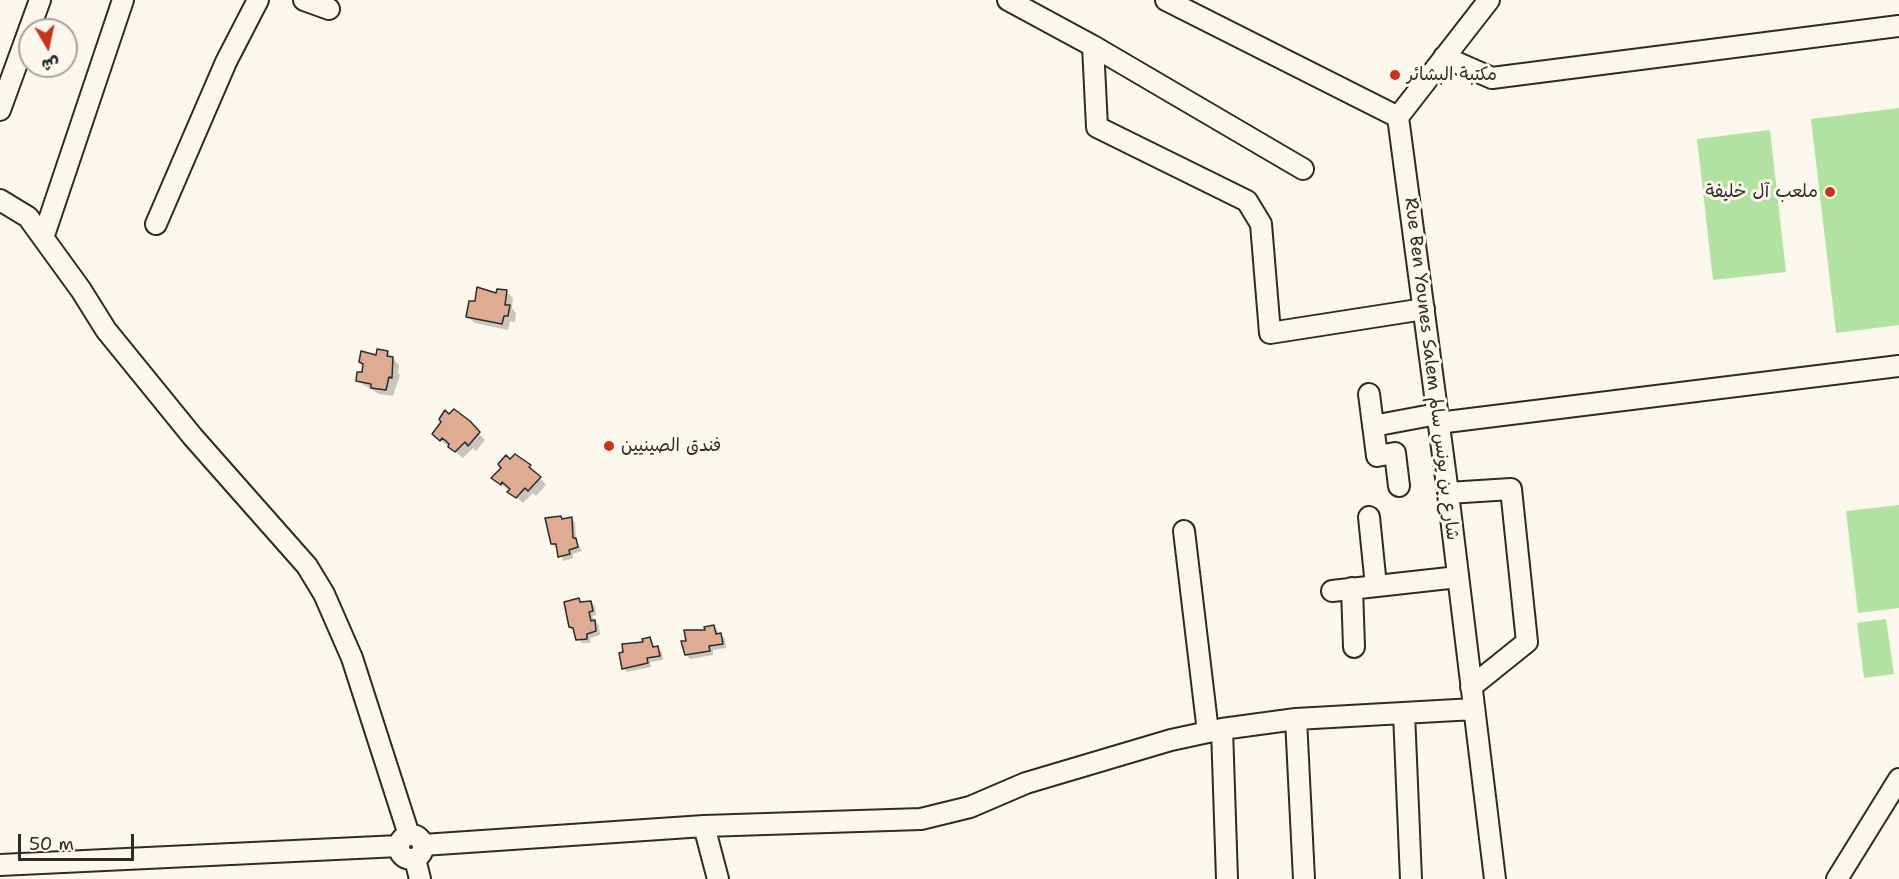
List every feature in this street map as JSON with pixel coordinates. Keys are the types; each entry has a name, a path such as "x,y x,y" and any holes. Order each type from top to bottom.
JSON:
{"street":[{"path":"0,110 40,0"},
{"path":"43,238 123,0"},
{"path":"156,224 226,62 258,0"},
{"path":"304,0 329,9"},
{"path":"1008,0 1093,46 1303,169"},
{"path":"1166,0 1398,117 1489,0"},
{"path":"1444,57 1492,78 1899,26"},
{"path":"1093,46 1097,127 1247,201 1261,224 1270,333 1424,309"},
{"name":"Rue Ben Younes Salem شارع بن يونس سالم","path":"1398,117 1448,493 1495,879"},
{"path":"0,200 28,217 121,348 193,437 308,566 324,594 352,658 420,879"},
{"path":"1373,426 1899,366"},
{"path":"1369,394 1377,456 1395,453 1399,486"},
{"path":"1448,493 1511,489 1527,642 1471,687"},
{"path":"1369,517 1376,586"},
{"path":"1184,531 1215,730 1227,879"},
{"path":"1332,591 1458,577"},
{"path":"1352,588 1354,647"},
{"path":"0,865 411,846 704,826 921,819 970,807 1026,783 1171,740 1215,730 1296,719 1474,709"},
{"path":"1404,713 1411,879"},
{"path":"1296,719 1304,879"},
{"path":"1837,879 1899,780"},
{"path":"704,826 718,879"}],"green space":[{"path":"1899,108 1899,325 1836,333 1811,119"},
{"path":"1770,130 1786,272 1713,280 1697,139"},
{"path":"1899,505 1899,608 1858,613 1846,511"},
{"path":"1886,619 1894,674 1864,678 1857,623"}],"building":[{"path":"477,287 496,293 497,289 507,290 505,305 510,305 508,316 504,316 502,324 466,317 469,301 475,301"},
{"path":"377,349 388,351 387,356 393,357 392,378 389,377 386,390 371,388 371,384 356,381 357,372 362,372 363,364 359,362 361,351 376,355"},
{"path":"454,409 480,432 468,446 465,442 455,452 448,447 449,444 446,441 442,438 440,441 432,434 441,422 439,419 445,410 449,414"},
{"path":"515,454 531,465 529,467 541,477 528,491 525,488 516,498 507,492 510,489 502,482 501,485 491,478 501,468 498,464 506,455 510,459"},
{"path":"561,516 562,519 572,517 573,538 576,538 578,547 569,550 570,554 558,557 556,544 551,544 545,518"},
{"path":"579,598 580,602 591,601 593,611 589,612 591,621 595,620 596,631 587,634 587,639 576,640 573,628 569,627 564,602"},
{"path":"714,625 716,634 721,633 723,644 709,646 710,651 685,655 681,641 686,641 684,630 705,630 704,627"},
{"path":"650,637 653,647 658,646 660,656 647,658 648,663 622,669 619,653 623,652 622,644 643,642 642,639"}],"place":[{"name":"مكتبة البشائر","path":"1395,75"},
{"name":"ملعب آل خليفة","path":"1830,192"},
{"name":"فندق الصينيين","path":"609,446"}]}
